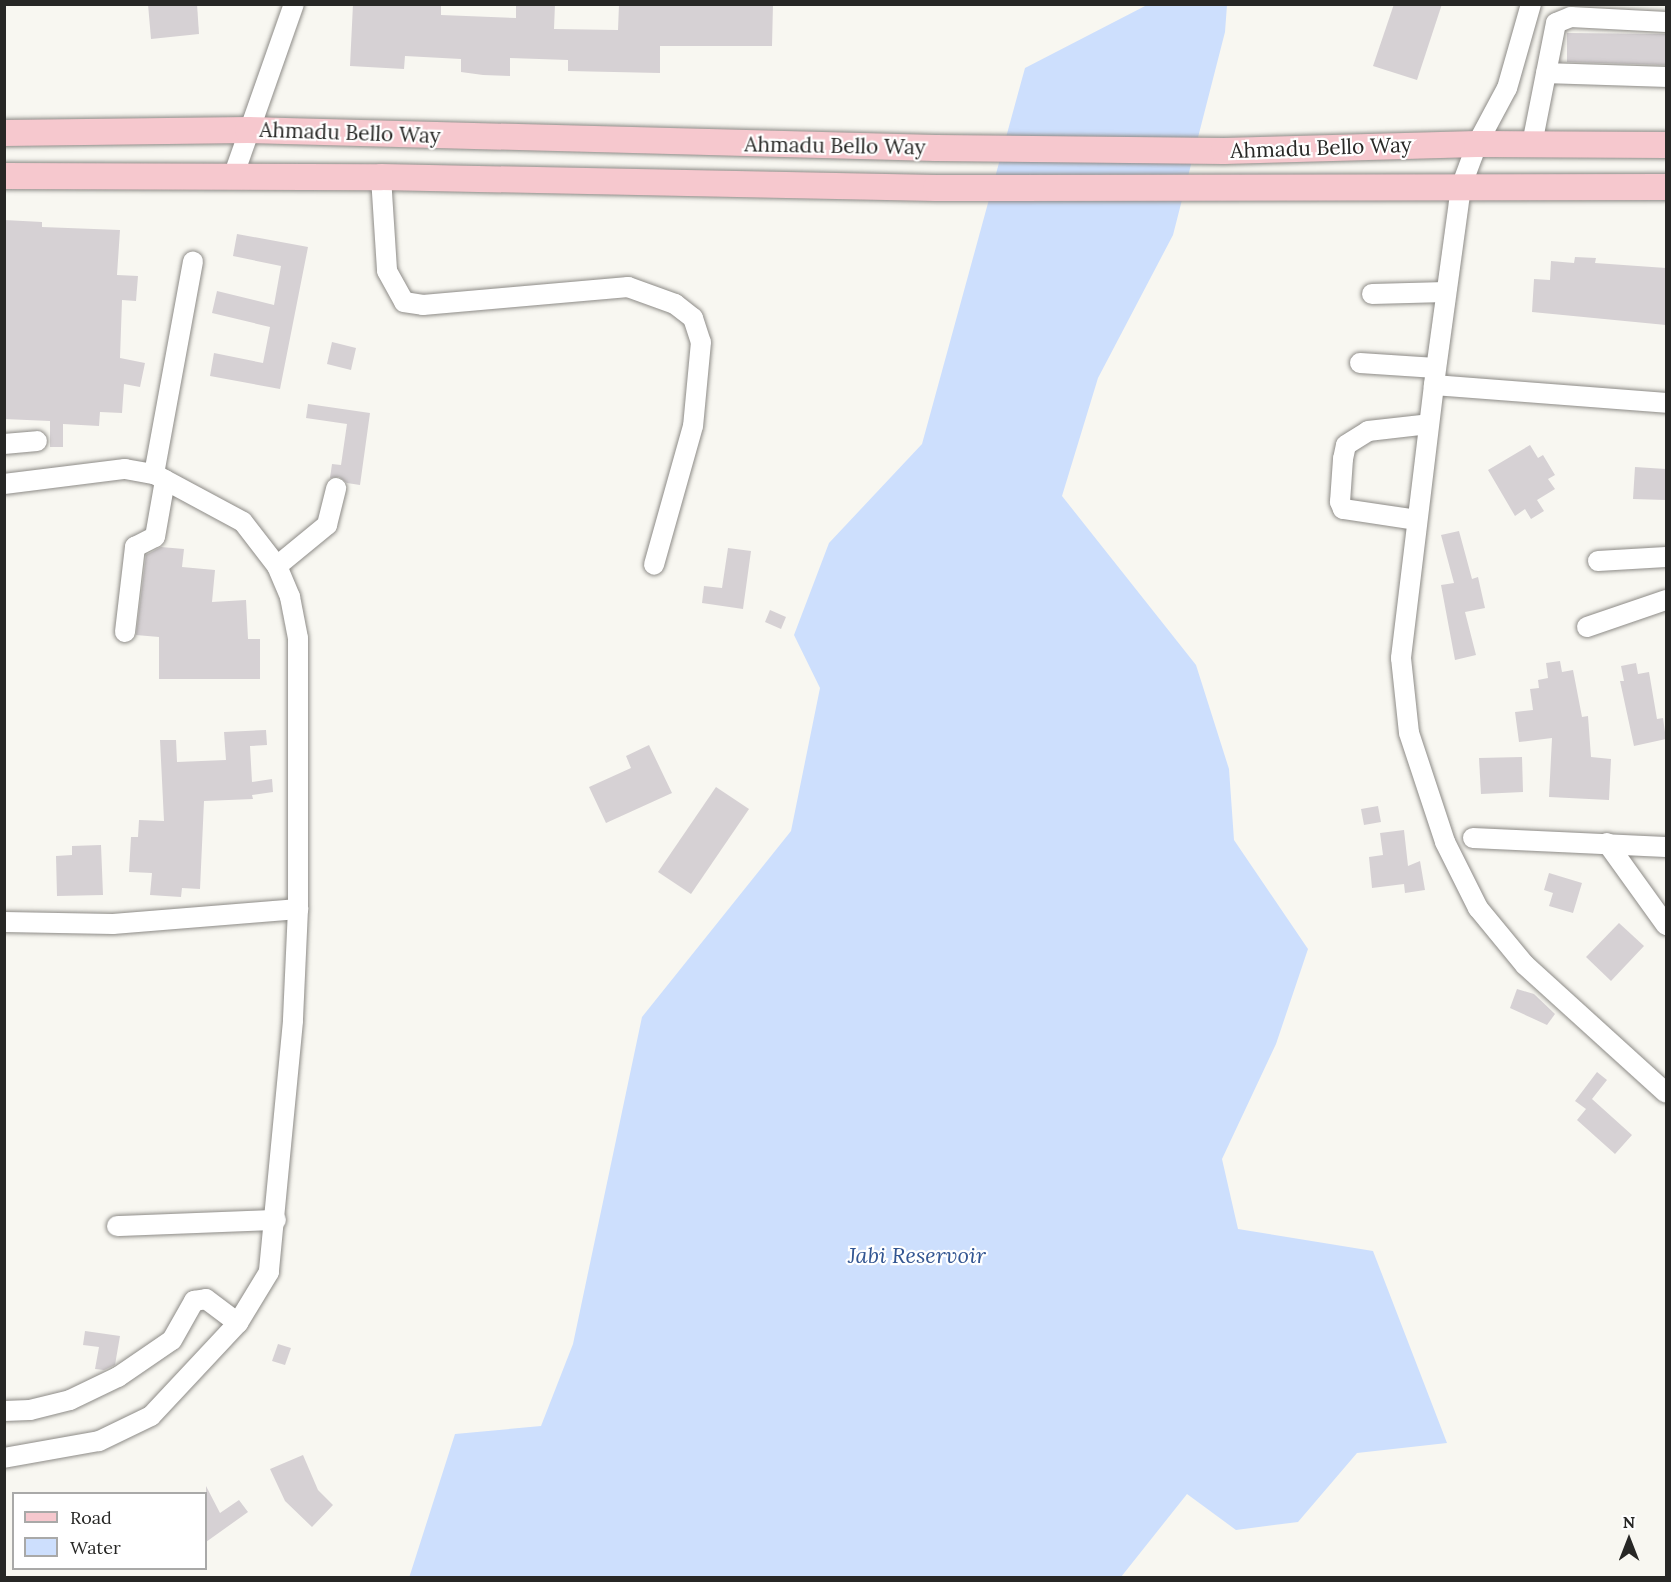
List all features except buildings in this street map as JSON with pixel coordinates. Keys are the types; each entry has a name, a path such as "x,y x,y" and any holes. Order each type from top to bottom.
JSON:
{"main road":[{"name":"Ahmadu Bello Way","path":"4,133 248,130 936,148 1224,151 1477,144 1666,145"},
{"name":"Ahmadu Bello Way","path":"4,176 381,177 936,188 1666,187"}],"street":[{"path":"233,177 294,4"},
{"path":"1532,4 1507,88 1477,144 1461,187 1401,658 1409,733 1445,842 1478,908 1525,965 1666,1093"},
{"path":"1532,144 1554,27 1564,19 1666,22"},
{"path":"1546,73 1666,77"},
{"path":"381,177 387,271 404,302 423,305 628,287 675,304 693,318 701,342 693,426 654,565"},
{"path":"125,632 135,547 155,537 160,477 193,262"},
{"path":"1372,294 1446,292"},
{"path":"1360,363 1435,377 1666,403"},
{"path":"1417,520 1343,509 1340,502 1343,459 1346,445 1368,431 1429,424"},
{"path":"4,444 37,441"},
{"path":"4,483 125,469 160,477 243,522 277,566 290,597 298,638 298,909 276,1220 269,1272 238,1323 151,1416 99,1441 4,1458"},
{"path":"277,566 327,525 336,488"},
{"path":"1598,561 1666,557"},
{"path":"1587,627 1666,600"},
{"path":"1473,838 1666,847"},
{"path":"1607,843 1666,925"},
{"path":"4,922 112,924 298,909"},
{"path":"117,1226 276,1220"},
{"path":"4,1411 30,1410 70,1400 118,1377 172,1340 194,1301 206,1299 238,1323"}],"water":[{"name":"Jabi Reservoir","path":"1147,5 1227,5 1225,32 1173,235 1098,378 1062,496 1196,665 1229,769 1234,840 1308,949 1276,1044 1222,1159 1238,1229 1373,1251 1447,1443 1357,1453 1298,1522 1236,1530 1187,1494 1121,1577 409,1578 455,1434 541,1426 573,1344 642,1017 791,831 820,688 794,635 829,543 922,444 1025,68"}]}
